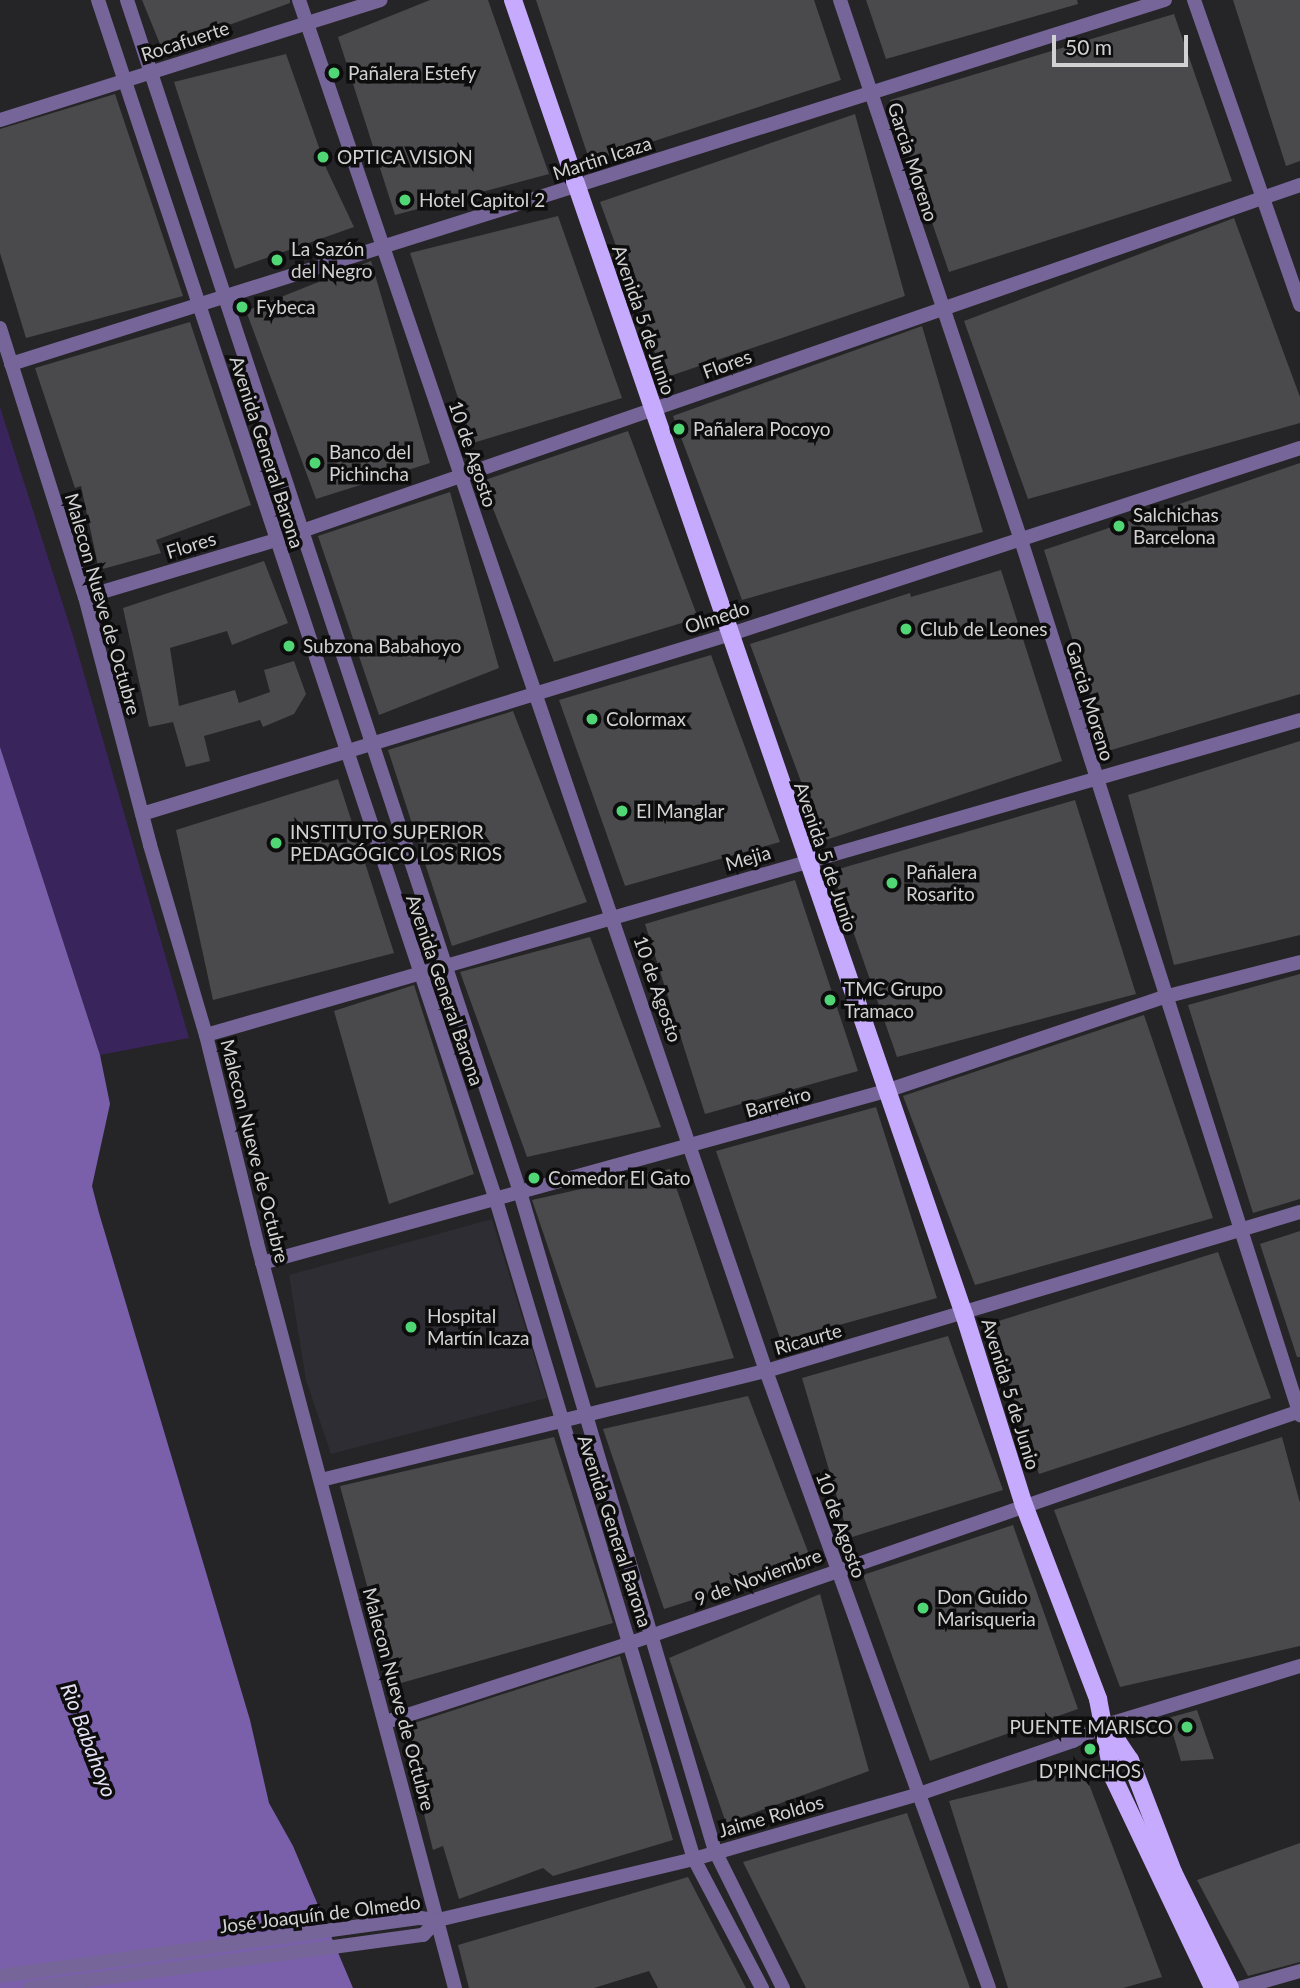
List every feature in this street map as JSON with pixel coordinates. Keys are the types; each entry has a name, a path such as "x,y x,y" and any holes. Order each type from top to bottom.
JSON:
{"main road":[{"name":"Avenida 5 de Junio","path":"513,0 805,862 964,1314 1024,1505 1107,1725 1130,1760 1173,1872 1230,1988"},
{"name":"Avenida 5 de Junio","path":"1107,1725 1113,1777 1213,1988"}],"street":[{"name":"Avenida General Barona","path":"98,0 418,973 496,1200 561,1424 694,1859 762,1988"},
{"name":"Avenida General Barona","path":"127,0 228,297 444,966 520,1192 584,1418 715,1851 783,1988"},
{"name":"10 de Agosto","path":"299,0 385,247 459,476 614,917 766,1371 989,1988"},
{"name":"Rocafuerte","path":"0,120 382,0"},
{"name":"Garcia Moreno","path":"840,0 941,310 1020,537 1094,779 1300,1412"},
{"name":"Martin Icaza","path":"10,364 1165,0"},
{"path":"1194,0 1266,197 1300,305"},
{"name":"Flores","path":"85,597 276,540 1300,185"},
{"name":"Malecon Nueve de Octubre","path":"0,328 85,597 142,814 206,1035 262,1263 455,1988"},
{"name":"Olmedo","path":"142,814 534,691 728,635 1020,537 1300,448"},
{"name":"Mejia","path":"206,1035 1300,720"},
{"name":"Barreiro","path":"262,1263 692,1147 886,1091 1164,997 1300,962"},
{"name":"Ricaurte","path":"321,1480 561,1424 766,1371 1300,1212"},
{"name":"9 de Noviembre","path":"386,1723 652,1636 1024,1505 1300,1412"},
{"name":"Jaime Roldos","path":"438,1920 694,1859 919,1794 1073,1741 1107,1725 1300,1666"},
{"name":"José Joaquín de Olmedo","path":"0,1976 407,1920 438,1920"},
{"name":"José Joaquín de Olmedo","path":"30,1988 424,1935 438,1920"},
{"path":"1240,1988 1300,1970"}],"shaded area":[{"path":"0,407 73,636 189,1038 100,1055 0,747"},
{"name":"Hospital Martín Icaza","path":"492,1219 547,1398 331,1454 306,1380 289,1275"}],"water":[{"name":"Rio Babahoyo","path":"0,747 100,1055 110,1104 92,1186 99,1213 250,1720 269,1803 293,1846 353,1988 0,1988"}],"building":[{"path":"142,0 290,0 290,3 162,49"},
{"path":"430,0 488,0 549,174 395,215 338,37"},
{"path":"536,0 814,0 841,80 590,162"},
{"path":"866,0 1077,0 1078,4 886,59"},
{"path":"1233,0 1300,0 1300,161 1286,166"},
{"path":"1174,14 1232,181 949,272 890,100"},
{"path":"286,54 327,170 354,227 235,269 174,82"},
{"path":"115,94 183,296 26,338 0,253 0,129"},
{"path":"855,114 905,296 664,378 600,202"},
{"path":"558,216 622,398 473,443 410,253"},
{"path":"1234,218 1300,397 1300,423 1028,499 964,321"},
{"path":"371,261 430,463 316,499 246,311"},
{"path":"190,322 251,505 156,540 161,553 99,570 81,486 75,488 35,368"},
{"path":"922,326 983,532 742,600 673,416"},
{"path":"628,431 698,618 554,662 482,481"},
{"path":"1300,463 1300,694 1108,751 1044,550"},
{"path":"450,492 499,668 379,715 318,536"},
{"path":"264,561 288,623 232,645 227,631 170,648 179,706 235,690 239,703 270,692 264,670 294,661 306,694 294,714 263,727 260,720 204,736 210,761 186,767 173,722 149,727 123,608"},
{"path":"1001,570 1062,761 823,841 750,644 910,593 911,597"},
{"path":"711,655 780,842 625,886 559,700"},
{"path":"513,711 587,902 452,946 388,750"},
{"path":"1300,741 1300,935 1174,965 1128,795"},
{"path":"338,779 394,953 213,1000 176,830"},
{"path":"1075,800 1136,994 897,1057 832,871"},
{"path":"795,880 858,1071 705,1114 645,924"},
{"path":"590,937 661,1127 527,1157 460,972"},
{"path":"1300,974 1300,1199 1253,1213 1188,1005"},
{"path":"414,985 474,1174 389,1204 334,1011"},
{"path":"1144,1015 1213,1218 975,1285 903,1096"},
{"path":"876,1107 937,1298 781,1341 716,1151"},
{"path":"670,1169 734,1358 596,1388 532,1200"},
{"path":"1300,1231 1300,1357 1297,1357 1260,1244"},
{"path":"1218,1252 1271,1398 1039,1474 989,1324"},
{"path":"948,1336 1003,1490 849,1538 802,1378"},
{"path":"748,1396 812,1562 664,1609 603,1429"},
{"path":"554,1437 613,1623 394,1685 340,1486"},
{"path":"1282,1437 1300,1503 1300,1646 1120,1687 1054,1510"},
{"path":"1013,1525 1078,1709 930,1761 863,1575"},
{"path":"820,1594 869,1771 726,1823 669,1658"},
{"path":"620,1656 673,1840 553,1876 543,1868 459,1899 443,1846 433,1850 402,1727"},
{"name":"PUENTE MARISCO","path":"1197,1710 1214,1759 1181,1761 1168,1718"},
{"path":"1083,1768 1162,1977 1123,1988 1008,1988 949,1801"},
{"path":"907,1813 970,1988 806,1988 743,1862"},
{"path":"1300,1843 1300,1962 1248,1976 1197,1880"},
{"path":"688,1877 746,1988 658,1988 649,1971 594,1988 469,1988 458,1945"}],"place":[{"name":"Pañalera Estefy","path":"334,73"},
{"name":"OPTICA VISION","path":"323,157"},
{"name":"Hotel Capitol 2","path":"405,200"},
{"name":"La Sazón del Negro","path":"277,260"},
{"name":"Fybeca","path":"242,307"},
{"name":"Pañalera Pocoyo","path":"679,429"},
{"name":"Banco del Pichincha","path":"315,463"},
{"name":"Salchichas Barcelona","path":"1119,526"},
{"name":"Club de Leones","path":"906,629"},
{"name":"Subzona Babahoyo","path":"289,646"},
{"name":"Colormax","path":"592,719"},
{"name":"El Manglar","path":"622,811"},
{"name":"INSTITUTO SUPERIOR PEDAGÓGICO LOS RIOS","path":"276,843"},
{"name":"Pañalera Rosarito","path":"892,883"},
{"name":"TMC Grupo Tramaco","path":"830,1000"},
{"name":"Comedor El Gato","path":"534,1178"},
{"name":"Hospital Martín Icaza","path":"411,1327"},
{"name":"Don Guido Marisqueria","path":"923,1608"},
{"name":"PUENTE MARISCO","path":"1187,1727"},
{"name":"D'PINCHOS","path":"1090,1749"}]}
